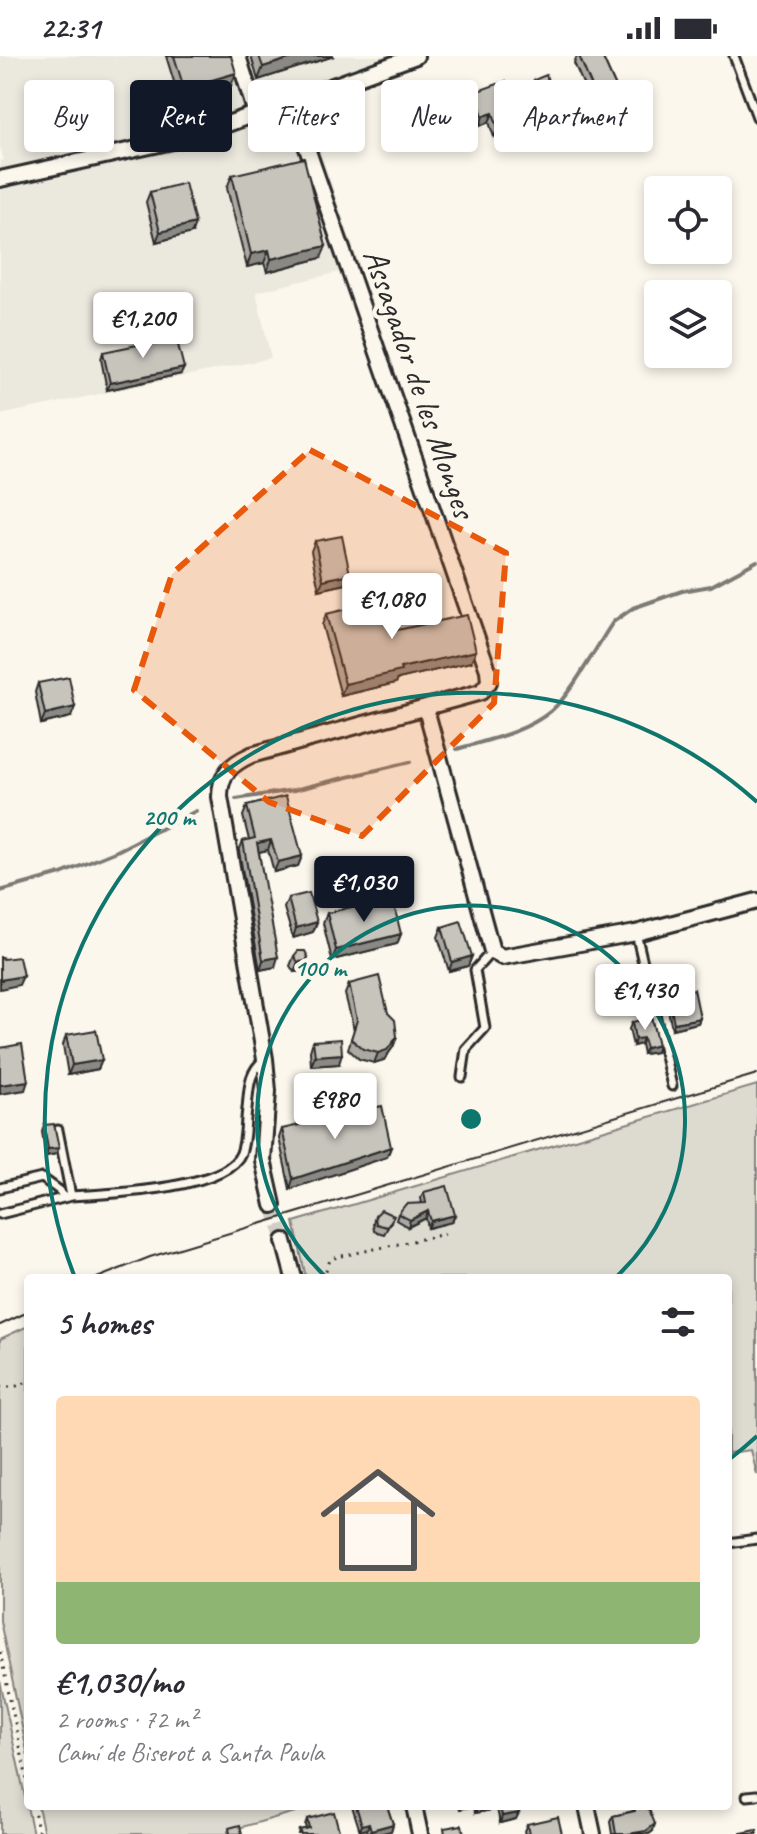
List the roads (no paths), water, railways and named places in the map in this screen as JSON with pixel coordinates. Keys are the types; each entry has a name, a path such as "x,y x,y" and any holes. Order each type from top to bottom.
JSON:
{"street":[{"path":"238,56 248,88"},
{"path":"351,80 416,56"},
{"path":"0,179 178,141 248,117"},
{"name":"Assagador de les Monges","path":"273,1205 263,1160 268,1091 265,1059 220,797 222,780 227,768 251,755 426,709 481,692 489,682 488,670 308,152"},
{"path":"426,709 492,951 502,957 636,933 757,901"},
{"path":"284,1241 293,1274"},
{"path":"415,1810 420,1834"},
{"path":"588,1810 593,1834"}],"lane":[{"path":"734,56 757,117"},
{"path":"636,933 672,1086"},
{"path":"462,1077 466,1049 485,1028 475,970 492,951"},
{"path":"0,1214 67,1196 154,1190 211,1175 236,1160 241,1153 250,1077 265,1059"},
{"path":"58,1130 67,1196"},
{"path":"0,1188 42,1178 67,1196"},
{"path":"732,1542 757,1539"},
{"path":"747,1796 757,1795"}],"waterway":[{"path":"457,749 518,730 551,711 576,681 613,622 633,608 682,591 711,586 757,561"},
{"path":"236,799 294,790 410,762"},
{"path":"0,891 61,874 117,851 196,811"}],"tunnel":[{"path":"273,1205 284,1241"}],"tram line":[{"path":"107,1274 150,1257 757,1074"},
{"path":"0,1325 24,1314"}]}
